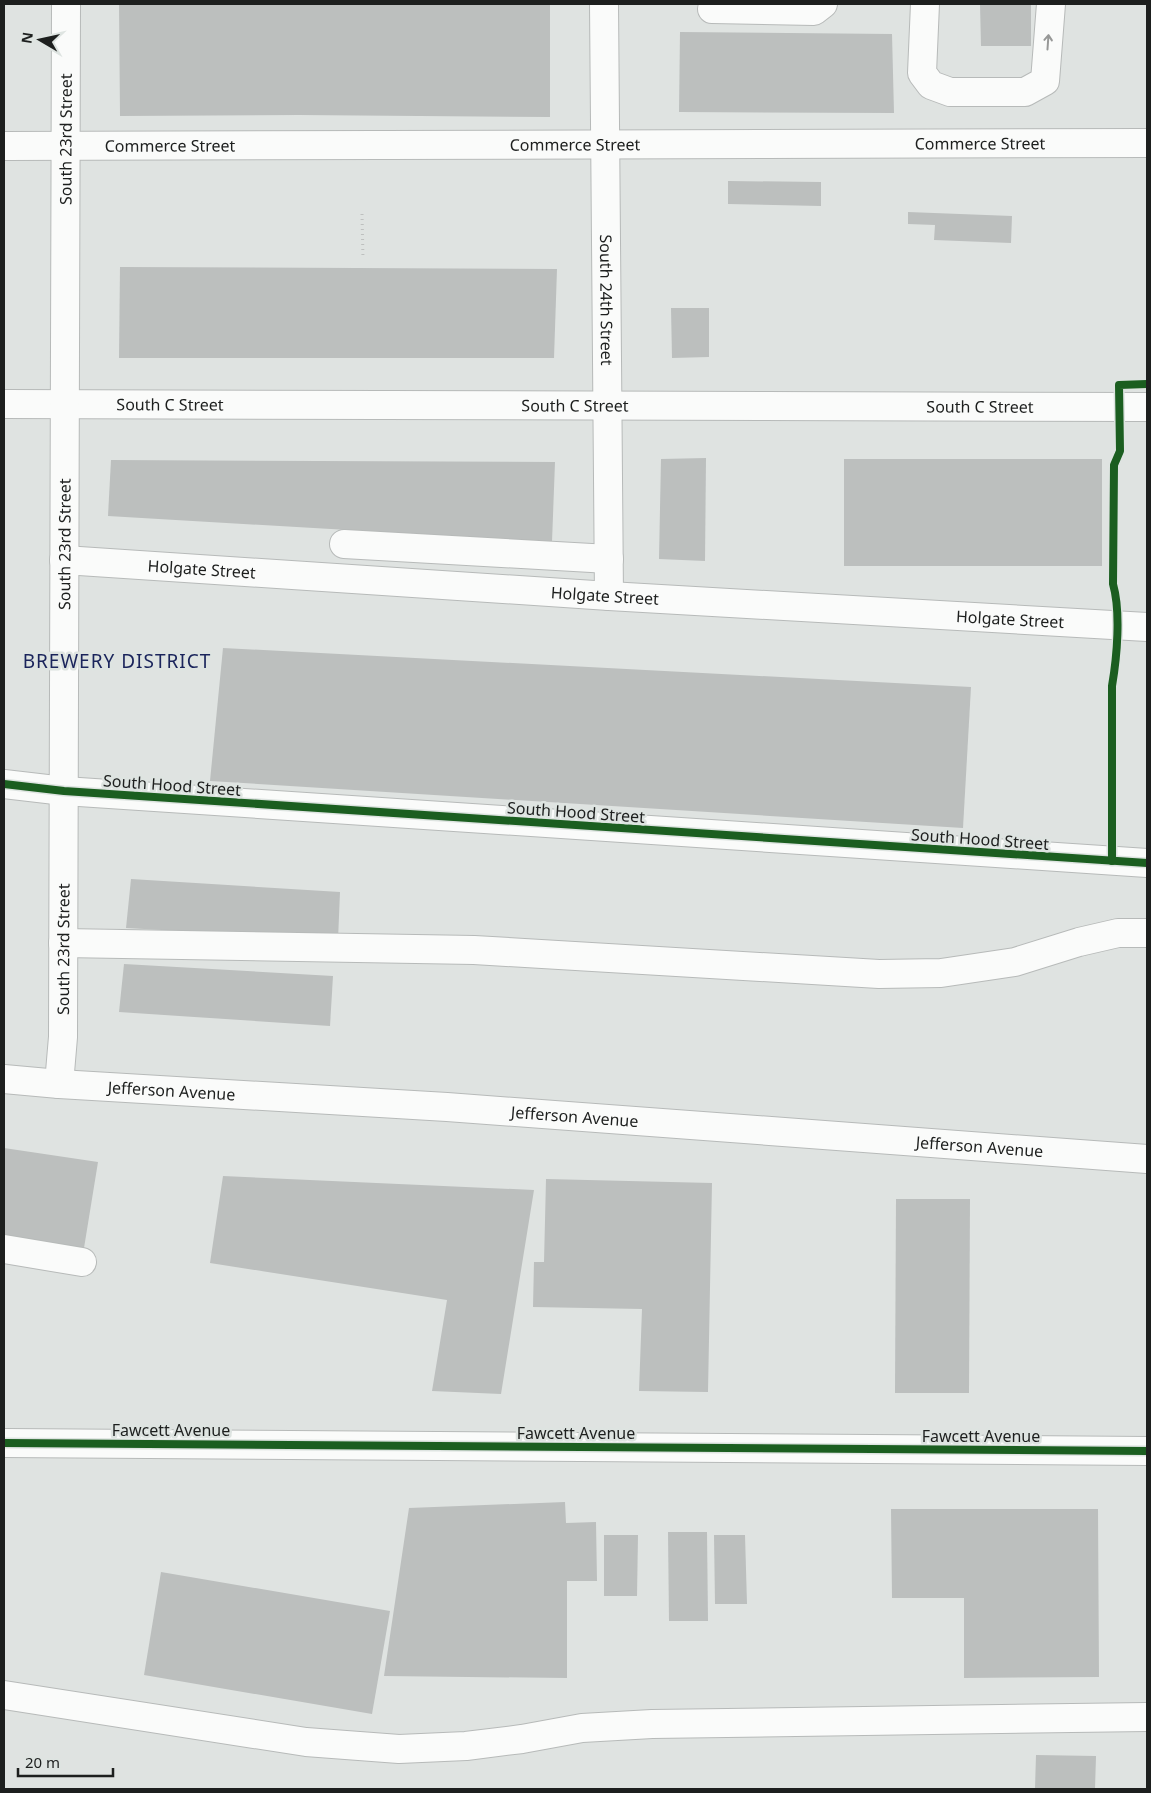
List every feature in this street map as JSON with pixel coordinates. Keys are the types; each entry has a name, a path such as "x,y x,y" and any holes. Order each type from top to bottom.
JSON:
{"street":[{"name":"South 23rd Street","path":"59,1084 63,1037 66,4"},
{"name":"South 24th Street","path":"604,4 609,596"},
{"path":"712,9 814,11 823,4"},
{"path":"924,4 922,73 930,85 950,92 1025,92 1046,81 1051,4"},
{"name":"Commerce Street","path":"4,146 1147,144"},
{"name":"South C Street","path":"4,404 1147,407"},
{"path":"344,544 609,559"},
{"name":"Holgate Street","path":"64,560 609,596 1147,627"},
{"name":"South Hood Street","path":"4,784 64,792 1147,864"},
{"path":"63,943 474,950 880,974 941,972 1015,962 1079,942 1118,933 1147,933"},
{"name":"Jefferson Avenue","path":"4,1078 59,1084 447,1107 1147,1159"},
{"path":"4,1249 82,1262"},
{"name":"Fawcett Avenue","path":"4,1443 1147,1451"},
{"path":"4,1695 306,1742 399,1750 466,1746 522,1739 582,1728 652,1724 1147,1717"}],"path":[{"path":"362,214 363,259"}],"building":[{"path":"119,4 550,4 550,117 120,116"},
{"path":"980,4 1031,4 1031,46 981,46"},
{"path":"680,32 892,34 894,113 679,112"},
{"path":"728,181 821,182 821,206 728,204"},
{"path":"908,212 1012,216 1011,243 934,240 935,225 908,224"},
{"path":"120,267 557,269 554,358 119,358"},
{"path":"671,308 709,308 709,357 672,358"},
{"path":"706,458 705,561 659,559 661,459"},
{"path":"844,459 1102,459 1102,566 844,566"},
{"path":"111,460 555,462 552,542 108,516"},
{"path":"223,648 971,687 963,828 210,781"},
{"path":"131,879 340,892 338,940 126,928"},
{"path":"124,964 333,976 330,1026 119,1012"},
{"path":"4,1148 98,1162 84,1248 4,1235"},
{"path":"223,1176 534,1190 501,1394 432,1391 447,1300 210,1263"},
{"path":"546,1179 712,1183 708,1392 639,1391 642,1309 533,1307 534,1262 544,1262"},
{"path":"896,1199 970,1199 969,1393 895,1393"},
{"path":"565,1502 566,1523 596,1522 597,1581 567,1581 567,1678 384,1676 409,1508"},
{"path":"891,1509 1098,1509 1099,1677 964,1678 964,1598 892,1598"},
{"path":"668,1532 707,1532 708,1621 669,1621"},
{"path":"604,1535 638,1535 637,1596 604,1596"},
{"path":"714,1535 745,1535 747,1604 715,1604"},
{"path":"161,1572 390,1611 372,1714 144,1675"},
{"path":"1036,1755 1096,1756 1095,1789 1035,1789"}],"cycle path":[{"path":"1112,861 1112,686 1118,621 1113,584 1114,465 1120,451 1119,385 1147,384"},
{"path":"4,784 64,791 1147,863"},
{"path":"4,1443 1147,1451"}],"district":[{"name":"BREWERY DISTRICT","path":"117,661"}]}
